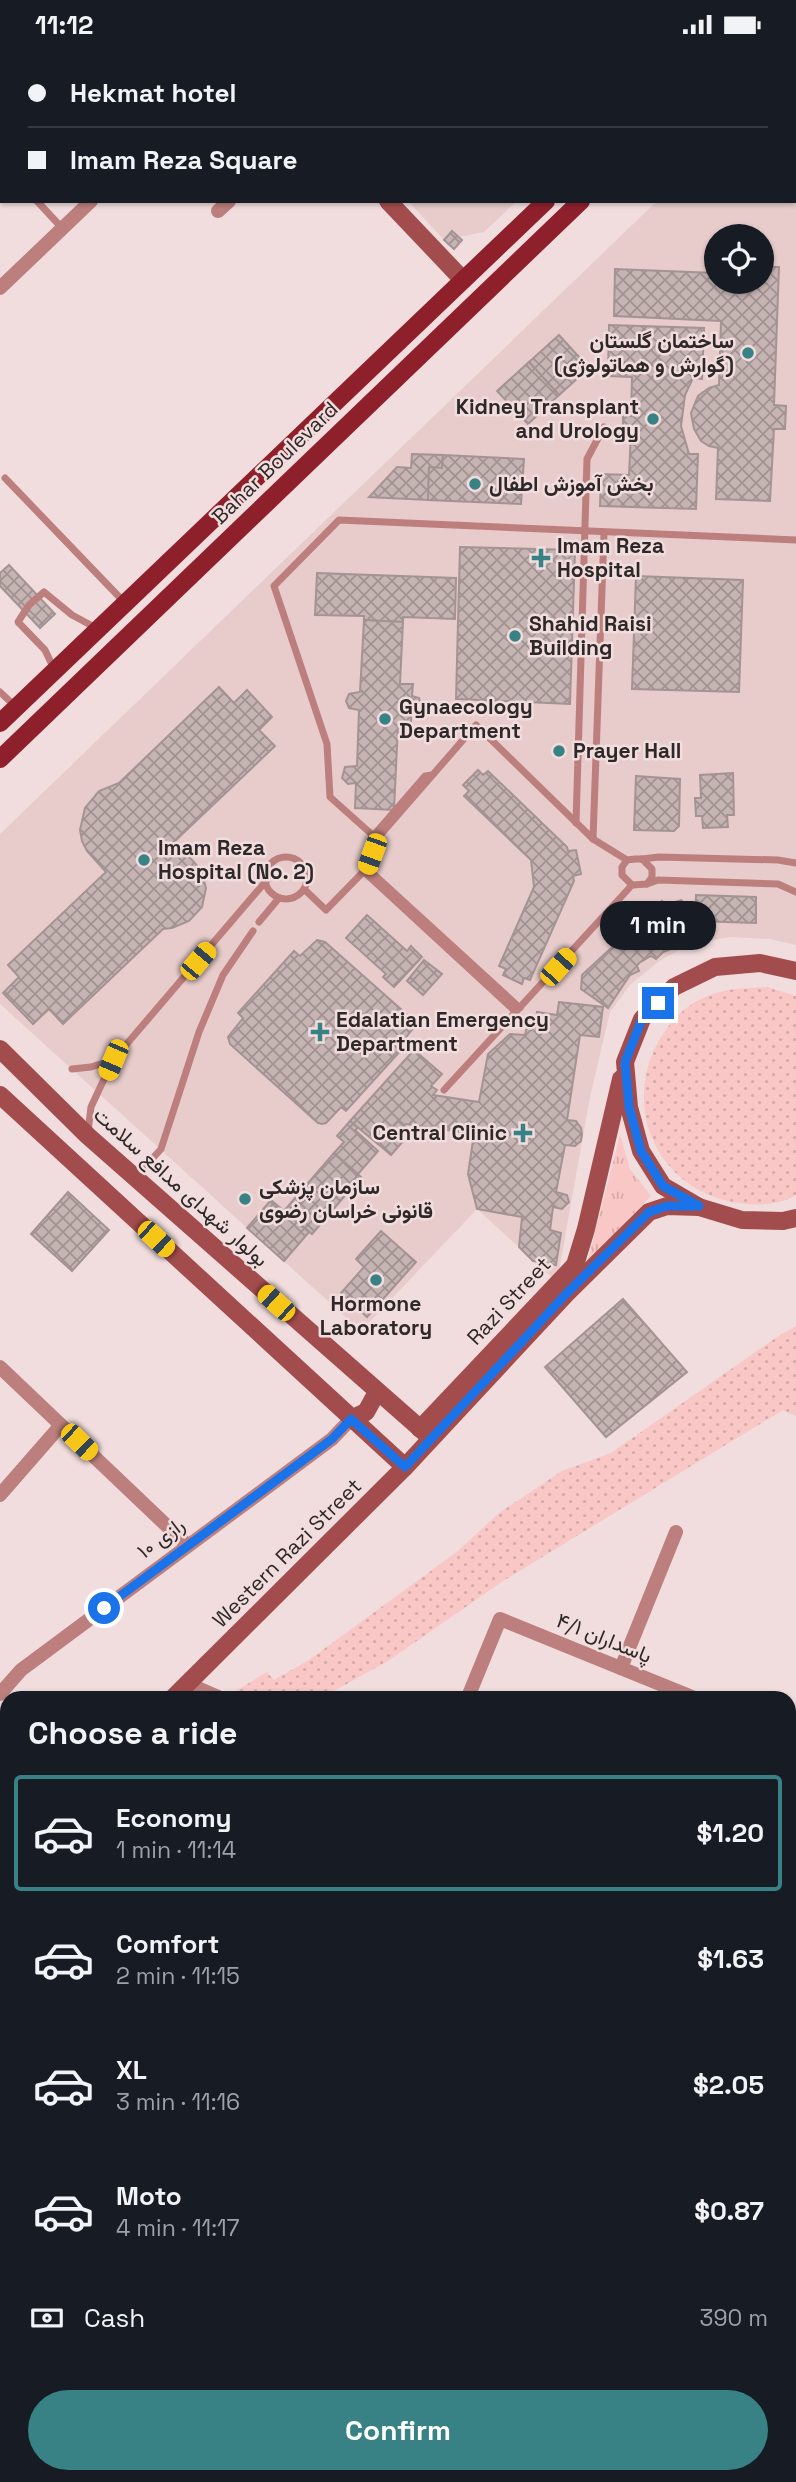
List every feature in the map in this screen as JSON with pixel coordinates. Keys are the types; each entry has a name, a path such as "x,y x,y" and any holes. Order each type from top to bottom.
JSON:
{"main road":[{"path":"390,203 463,280"},
{"name":"Bahar Boulevard","path":"0,723 544,203"},
{"name":"Bahar Boulevard","path":"0,758 579,203"},
{"name":"Razi Street","path":"425,1433 575,1265 625,1062 642,1019 674,987 715,968 760,963 795,967"},
{"name":"بولوار شهدای مدافع سلامت","path":"0,1049 88,1136 425,1433"},
{"path":"625,1062 629,1107 641,1151 663,1186 699,1206 742,1220 783,1221 796,1218"},
{"path":"0,1095 405,1467"},
{"name":"Razi Street","path":"425,1433 649,1212 667,1206 699,1206"},
{"path":"351,1419 366,1412 375,1400 377,1392"},
{"name":"Western Razi Street","path":"180,1691 405,1467 425,1433"}],"street":[{"path":"0,288 88,203"},
{"path":"0,1367 187,1545"},
{"name":"رازی ۱۰","path":"3,1691 21,1670 332,1439 351,1419"},
{"path":"0,1495 61,1425"},
{"path":"621,1668 676,1532"},
{"name":"پاسداران ۴/۱","path":"470,1691 500,1619 677,1691"},
{"path":"188,1684 204,1691"}],"lane":[{"path":"39,203 62,228"},
{"path":"576,823 587,459 604,427"},
{"path":"5,478 126,604"},
{"path":"375,838 330,797 327,744 274,586 340,520 796,540"},
{"path":"593,839 604,533"},
{"path":"54,671 45,650 18,622 29,605 44,592 72,615 99,629"},
{"path":"0,692 16,707"},
{"path":"580,699 598,701"},
{"path":"304,889 326,910 365,870 375,838 476,725 593,839 627,860 659,857 778,860 796,863"},
{"path":"283,857 295,859 305,868 307,882 304,889 293,898 279,898 268,888 265,881 271,863 283,857"},
{"path":"642,859 652,869 652,877 647,884"},
{"path":"627,860 622,867 622,875 632,885"},
{"path":"365,870 518,1010"},
{"path":"444,1090 632,885 658,880 778,884 796,892"},
{"path":"88,1136 91,1107 113,1060 265,881"},
{"path":"259,922 279,898"},
{"path":"135,1178 161,1149 199,1032 223,975 254,931"},
{"path":"72,1069 91,1067 113,1060"}],"shaded area":[{"path":"410,203 515,203 484,232 459,237 452,231 444,240"},
{"name":"Imam Reza Hospital","path":"655,203 796,203 796,945 770,939 731,937 689,944 658,962 630,985 610,1012 590,1097 557,1282 477,1209 361,1331 0,1004 0,834"}],"green space":[{"path":"767,987 796,996 796,1195 776,1203 746,1204 711,1196 687,1182 668,1164 654,1142 646,1117 644,1091 649,1063 661,1037 683,1011 715,993"},
{"path":"620,1135 630,1169 651,1196 588,1260"},
{"path":"796,1326 796,1416 783,1410 503,1581 388,1661 334,1691 236,1691 267,1672 274,1680 309,1660 458,1551 499,1513 562,1471 611,1453"}],"building":[{"path":"452,231 462,240 454,249 444,240"},
{"name":"ساختمان گلستان (گوارش و هماتولوژی)","path":"774,267 779,267 774,405 786,406 785,429 774,429 770,501 716,499 718,448 701,441 694,429 691,413 698,396 719,385 721,321 614,316 615,269 704,273 704,294 774,294"},
{"name":"Kidney Transplant and Urology","path":"609,325 704,328 702,379 693,378 685,395 681,426 689,454 698,454 696,509 600,506 601,474 629,475 631,431 623,431 623,415 631,416 632,377 608,376"},
{"path":"559,335 589,368 559,395 529,362"},
{"path":"529,362 559,395 528,424 497,391"},
{"path":"412,454 443,455 442,468 429,467 428,500 369,497 397,467 411,468"},
{"name":"بخش آموزش اطفال","path":"443,455 524,459 521,504 428,500 429,467 442,468"},
{"name":"Shahid Raisi Building","path":"460,547 575,550 570,704 456,699"},
{"path":"9,565 55,614 40,628 0,586 0,573"},
{"path":"317,573 456,578 455,619 403,617 403,622 364,620 364,616 315,615"},
{"path":"636,576 743,580 739,692 632,689"},
{"name":"Gynaecology Department","path":"364,620 403,622 400,684 413,684 412,696 419,698 421,705 418,711 411,713 411,726 398,725 394,810 355,808 356,783 348,784 342,778 345,767 357,766 359,710 349,708 346,701 349,694 360,692"},
{"name":"Imam Reza Hospital (No. 2)","path":"219,687 234,703 247,690 272,717 259,730 275,746 175,841 201,870 206,888 202,907 189,921 163,929 63,1024 49,1009 33,1024 3,993 19,977 8,965 106,872 87,851 82,841 80,830 85,808 99,791 119,783"},
{"path":"478,770 483,775 488,771 567,847 568,851 576,850 581,874 573,876 574,881 530,980 524,978 522,984 503,975 506,969 499,966 534,887 531,860 464,796 469,791 463,785"},
{"path":"733,773 734,815 727,815 728,827 703,828 702,816 696,816 695,798 701,798 700,775"},
{"path":"636,776 680,779 679,826 674,831 634,830"},
{"path":"696,895 756,897 756,923 695,921"},
{"path":"681,900 687,905 691,941 663,952 656,959 651,956 639,963 639,971 630,975 608,1008 581,989 582,975 662,901 666,905"},
{"path":"367,915 407,951 411,946 422,957 394,987 383,977 386,974 346,938"},
{"name":"Edalatian Emergency Department","path":"317,940 325,942 411,1018 414,1027 400,1045 403,1048 346,1111 341,1107 322,1124 230,1044 228,1037 243,1018 238,1013 294,951 300,956"},
{"path":"424,960 442,974 423,995 407,981"},
{"path":"559,1002 603,1007 599,1037 580,1035 567,1120 576,1121 582,1134 581,1141 575,1146 565,1145 556,1192 567,1195 569,1202 562,1209 553,1207 550,1230 561,1233 556,1265 533,1261 519,1247 522,1217 477,1209 468,1174 474,1134 406,1124 404,1126 398,1121 378,1144 350,1121 414,1050 442,1074 431,1086 437,1090 433,1095 479,1102 488,1054 510,1034 525,1035 527,1027 535,1027 537,1012 557,1015"},
{"path":"350,1121 358,1128 355,1130 378,1151 358,1174 334,1153 344,1142 337,1136"},
{"path":"398,1121 411,1132 391,1155 378,1144"},
{"path":"334,1153 361,1177 312,1234 284,1211"},
{"path":"68,1192 109,1230 72,1271 31,1234"},
{"path":"271,1200 309,1232 284,1261 247,1228"},
{"name":"Hormone Laboratory","path":"381,1231 416,1262 367,1317 341,1293 364,1267 356,1259"},
{"path":"623,1299 687,1372 606,1437 545,1367"}],"place":[{"name":"ساختمان گلستان (گوارش و هماتولوژی)","path":"748,353"},
{"name":"Kidney Transplant and Urology","path":"653,419"},
{"name":"بخش آموزش اطفال","path":"475,484"},
{"name":"Imam Reza Hospital","path":"541,558"},
{"name":"Shahid Raisi Building","path":"515,636"},
{"name":"Gynaecology Department","path":"385,719"},
{"name":"Prayer Hall","path":"559,751"},
{"name":"Imam Reza Hospital (No. 2)","path":"144,860"},
{"name":"Edalatian Emergency Department","path":"320,1032"},
{"name":"Central Clinic","path":"523,1133"},
{"name":"سازمان پزشکی قانونی خراسان رضوی","path":"245,1199"},
{"name":"Hormone Laboratory","path":"376,1280"}],"route":[{"path":"104,1608 332,1439 351,1419 405,1467 566,1294 649,1212 667,1206 699,1206 663,1186 641,1151 629,1107 625,1062 642,1019 658,1003"}]}
